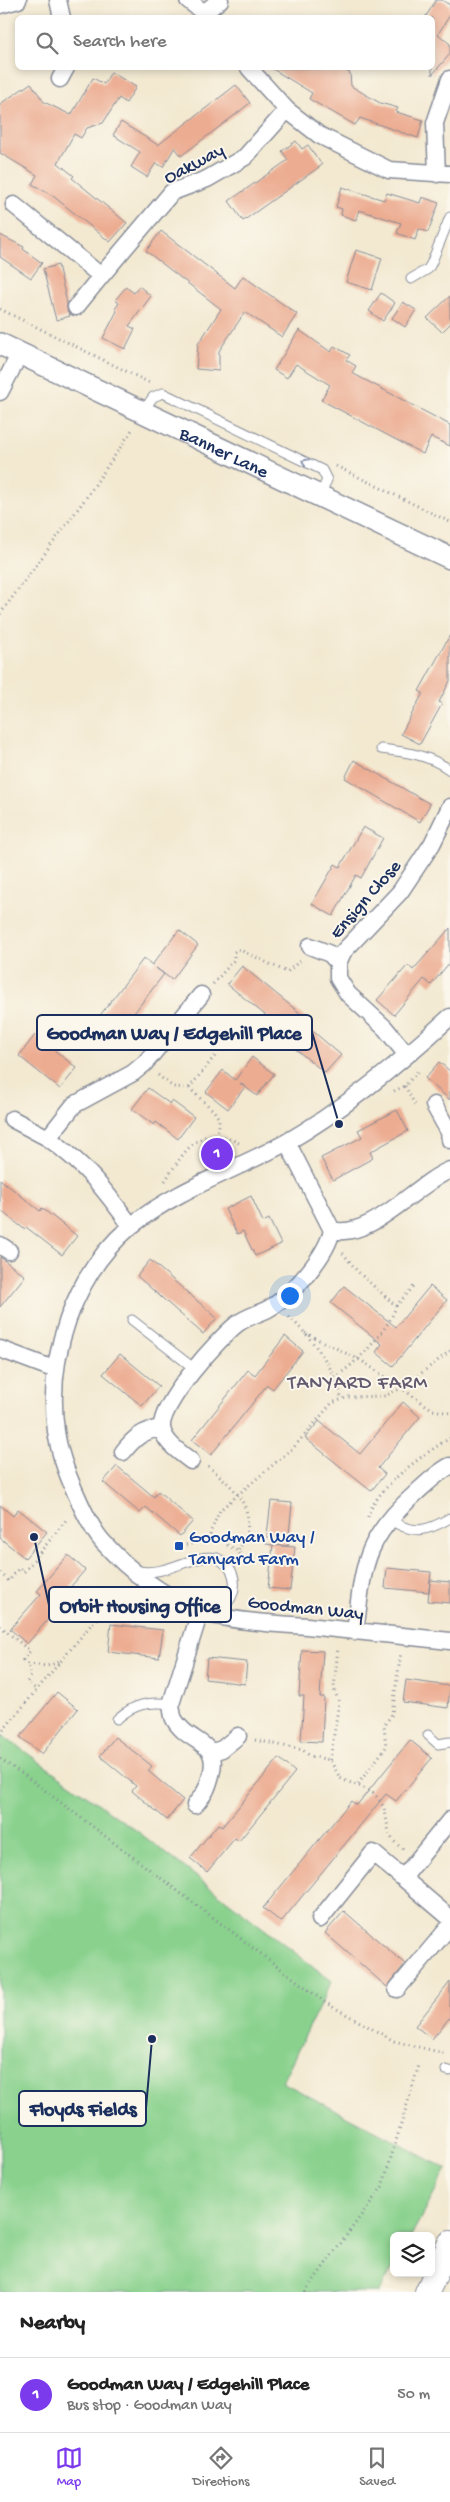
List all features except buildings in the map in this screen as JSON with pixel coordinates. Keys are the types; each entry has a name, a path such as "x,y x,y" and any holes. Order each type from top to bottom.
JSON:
{"main road":[{"path":"427,2292 450,2243"}],"street":[{"path":"0,5 18,0"},
{"path":"58,0 61,15"},
{"path":"188,0 208,15 220,0"},
{"path":"251,70 287,110 319,135 389,170 443,174 435,123 450,79"},
{"name":"Oakway","path":"76,307 172,192 207,179 245,157 287,110"},
{"path":"14,205 101,276"},
{"name":"Banner Lane","path":"0,344 450,558"},
{"path":"0,392 20,353"},
{"name":"Ensign Close","path":"407,1056 385,1028 348,994 338,978 338,963 343,952 400,892 432,844 450,807"},
{"name":"Ensign Close","path":"310,946 330,954 338,963"},
{"path":"48,1138 74,1105 132,1073 145,1063 201,994"},
{"path":"184,1016 211,1038"},
{"name":"Goodman Way","path":"450,1017 407,1056 344,1104 287,1142 161,1206 131,1226 97,1264 74,1302 60,1345 56,1370 56,1431 68,1476 79,1502 101,1541 132,1569 163,1592 204,1613 269,1623 450,1641"},
{"path":"434,1105 449,1132 450,1140"},
{"path":"12,1119 66,1150 99,1181 131,1226"},
{"path":"287,1142 336,1231"},
{"path":"191,1461 165,1437 162,1428 163,1414 170,1400 226,1333 240,1322 277,1303 293,1289 315,1262 336,1231 368,1223 383,1216 446,1172 450,1157"},
{"path":"0,1349 56,1370"},
{"path":"122,1452 134,1438 153,1429 162,1428"},
{"path":"347,1630 365,1562 372,1545 389,1519 450,1466"},
{"path":"195,1805 208,1789 214,1758 212,1752 182,1729 173,1718 171,1704 204,1613"},
{"path":"212,1752 222,1749 238,1736"},
{"path":"403,1878 450,1820"},
{"path":"320,1919 373,1853 450,1918"},
{"path":"397,1989 450,1926"}],"lane":[{"path":"410,280 428,269 450,218"},
{"path":"381,749 414,754 433,760 450,770"},
{"path":"132,1320 196,1370"},
{"path":"389,1519 409,1530 426,1530 450,1518"},
{"path":"132,1569 157,1572 202,1558 218,1558 230,1569 234,1576 234,1587 228,1604 217,1612 204,1613"},
{"path":"117,1719 126,1711 143,1703 171,1704"},
{"path":"428,1735 438,1744 450,1742"}],"path":[{"path":"0,614 86,498 142,413"},
{"path":"201,994 234,960 234,952 238,949 288,972 301,960 310,946"},
{"path":"189,1088 218,1052 211,1038"},
{"path":"145,1063 173,1087 189,1088 214,1111 219,1119 219,1128 215,1134 192,1145 182,1154 156,1193 161,1206"},
{"path":"215,1134 228,1137 258,1156"},
{"path":"336,1231 340,1250 358,1272 396,1306"},
{"path":"334,1377 345,1372 356,1360 394,1313 396,1306 415,1285"},
{"path":"277,1303 305,1332 334,1377 341,1399"},
{"path":"305,1332 356,1360 362,1361 433,1410 450,1413"},
{"path":"209,1540 210,1531 220,1510 294,1447 325,1410 341,1399 348,1397 386,1396 402,1388 450,1351"},
{"path":"191,1461 200,1458 227,1482 238,1496 249,1520 249,1532 238,1552"},
{"path":"0,1574 9,1581 20,1568 24,1572 59,1530 79,1502"},
{"path":"0,1734 90,1626 125,1592 132,1569"},
{"path":"0,1626 30,1651 24,1660 28,1664 31,1676 27,1682 37,1690"},
{"path":"347,1630 334,1689 339,1702 330,1760 340,1778 348,1783 358,1784 370,1790 381,1802 388,1834 401,1848 421,1856"},
{"path":"358,1784 386,1747 384,1726 392,1714 403,1636"},
{"path":"28,1664 47,1666 60,1662"},
{"path":"238,1736 303,1750 310,1756 330,1760"},
{"path":"0,1759 27,1777 326,2003 394,2041 450,2055"},
{"path":"305,2292 382,2187 420,2065"}],"green space":[{"path":"0,1734 137,1831 332,1981 282,2082 447,2169 413,2232 390,2232 390,2273 379,2292 0,2292"}],"place":[{"name":"Goodman Way / Edgehill Place","path":"339,1124"},
{"name":"Goodman Way / Edgehill Place","path":"217,1154"},
{"name":"Orbit Housing Office","path":"34,1537"},
{"name":"Goodman Way / Tanyard Farm","path":"179,1546"},
{"name":"Floyds Fields","path":"152,2039"}],"district":[{"name":"TANYARD FARM","path":"358,1381"}]}
